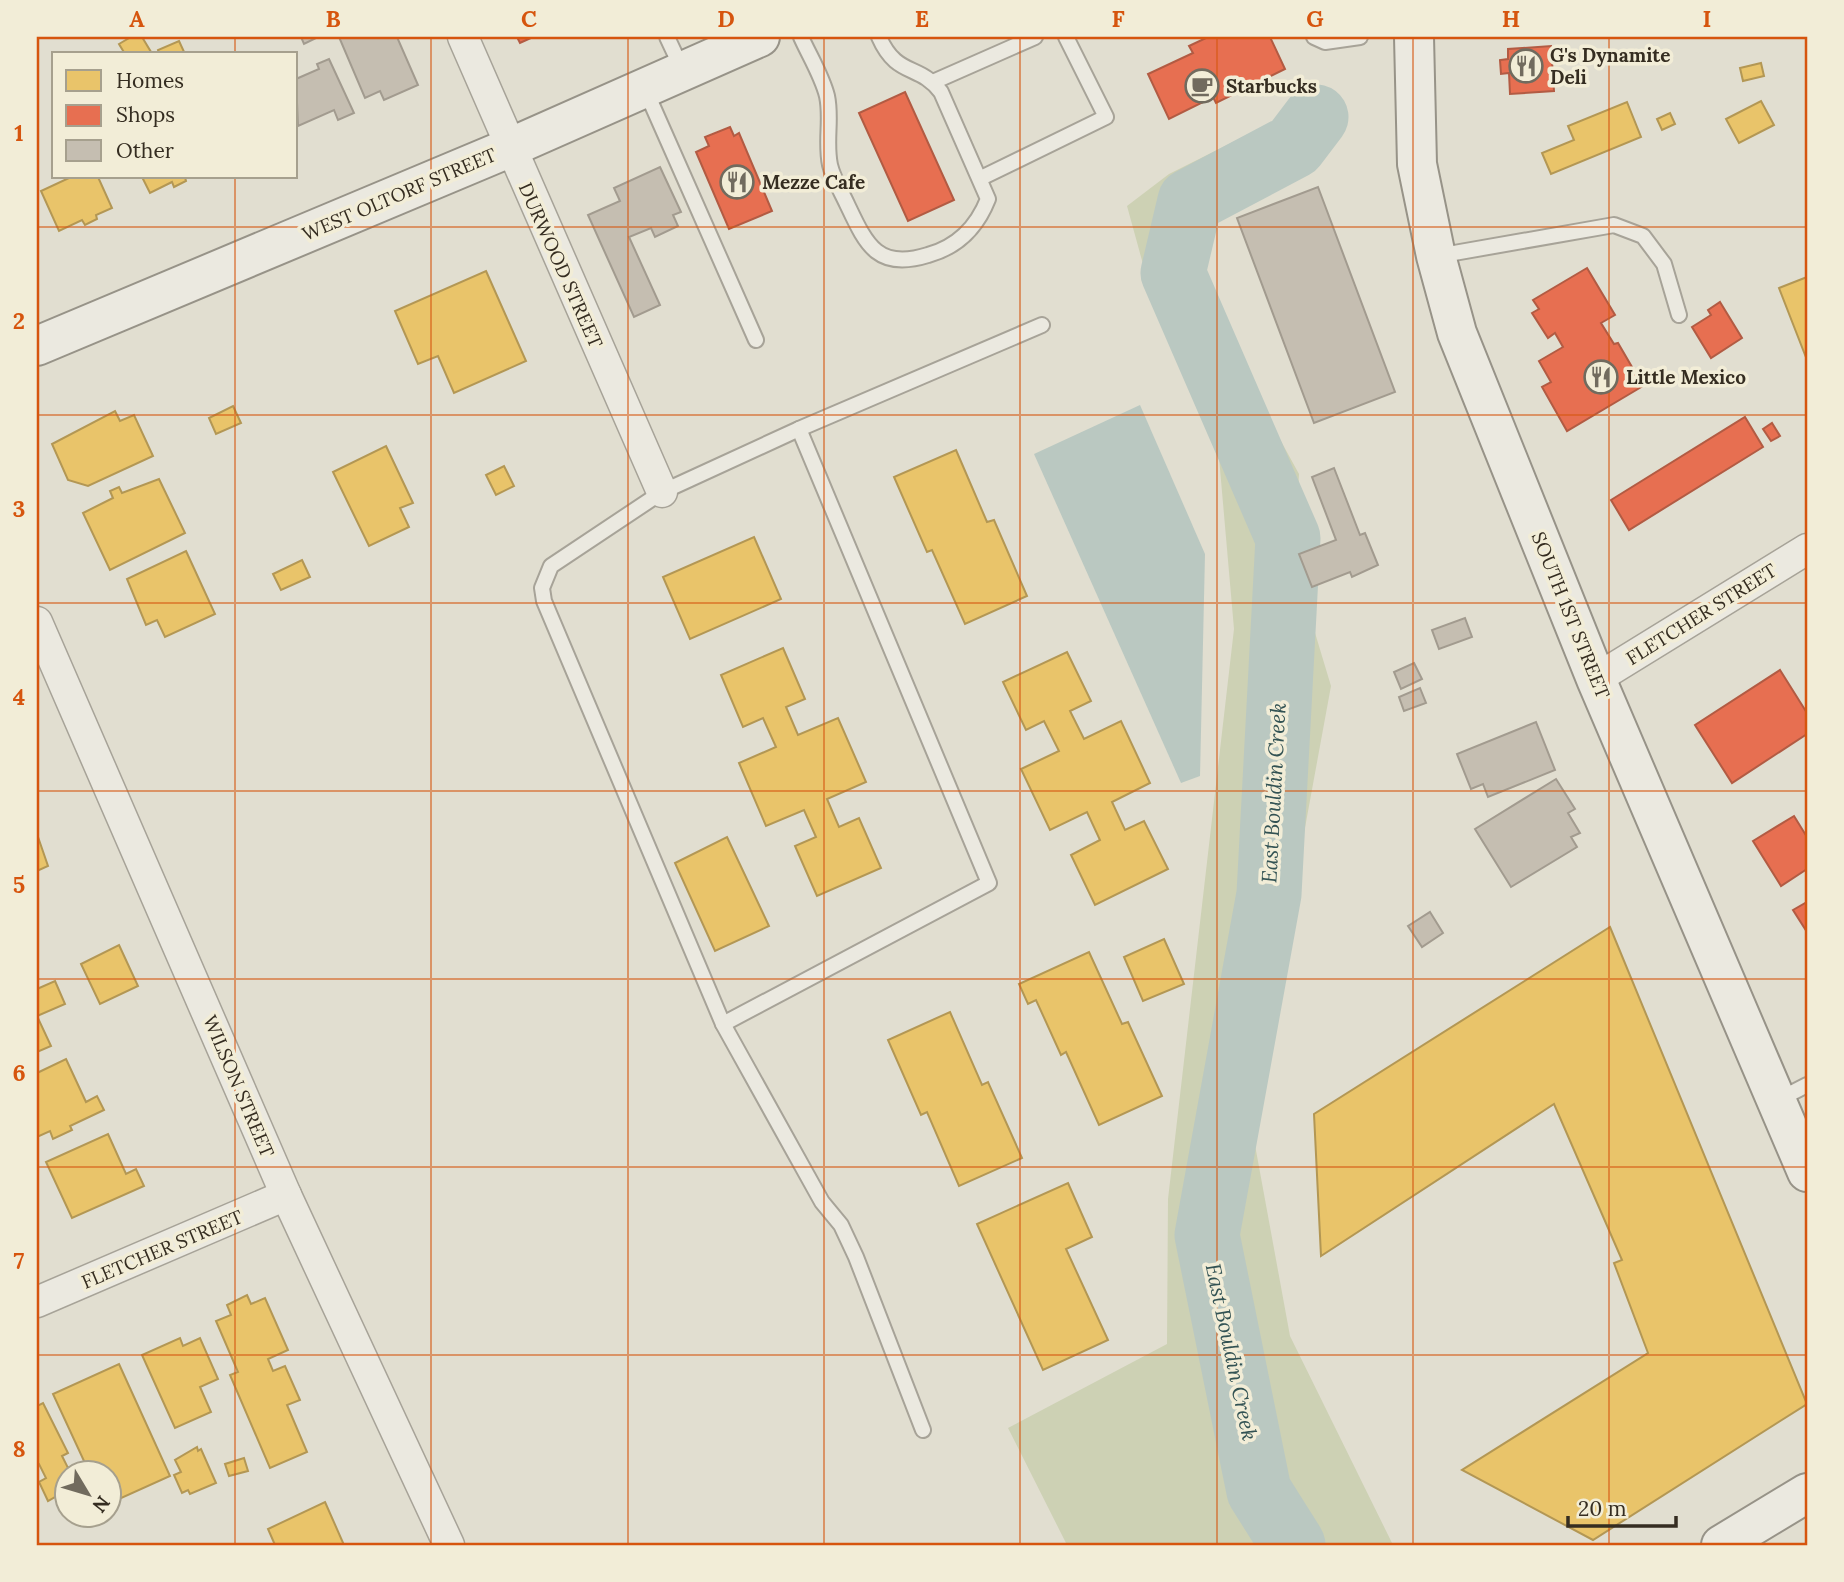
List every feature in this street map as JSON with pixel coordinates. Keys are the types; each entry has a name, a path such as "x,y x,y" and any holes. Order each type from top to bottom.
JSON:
{"main road":[{"name":"WEST OLTORF STREET","path":"37,346 509,148 760,37"},
{"name":"SOUTH 1ST STREET","path":"1414,37 1417,164 1436,256 1457,333 1596,679 1792,1093 1807,1172"},
{"path":"1721,1545 1807,1493"}],"street":[{"name":"DURWOOD STREET","path":"463,37 509,148 662,492"},
{"name":"FLETCHER STREET","path":"1596,679 1807,549"},
{"name":"WILSON STREET","path":"37,622 286,1195 448,1545"},
{"name":"FLETCHER STREET","path":"37,1302 286,1195"}],"lane":[{"path":"667,37 683,71"},
{"path":"801,37 826,92 830,112 827,139 830,166 866,244 880,256 893,260 914,259 931,255 967,235 982,216 988,199 942,92 933,82 894,62 879,37"},
{"path":"933,82 1035,37"},
{"path":"981,178 1106,117 1066,37"},
{"path":"1314,37 1325,42 1360,37"},
{"path":"644,88 756,340"},
{"path":"1436,256 1614,225 1643,236 1664,264 1679,315"},
{"path":"923,1430 841,1224 822,1202 723,1024 544,601 542,588 551,566 662,492 799,429 1042,325"},
{"path":"723,1024 989,883 799,429"}],"green space":[{"path":"1297,110 1282,164 1209,206 1187,245 1189,274 1299,474 1294,563 1331,686 1262,1062 1255,1145 1290,1336 1393,1545 1067,1545 1008,1428 1167,1344 1168,1199 1234,629 1218,446 1146,275 1127,206 1169,174"}],"shaded area":[{"path":"1140,405 1205,554 1200,776 1181,783 1034,454"}],"building: Homes":[{"path":"131,37 142,37 151,52 124,52 119,44"},
{"path":"179,41 184,52 158,52"},
{"path":"1761,63 1764,76 1743,81 1740,68"},
{"path":"1761,101 1774,125 1739,143 1726,119"},
{"path":"1627,102 1641,137 1551,174 1542,153 1574,140 1568,126"},
{"path":"1670,113 1675,124 1662,130 1657,119"},
{"path":"69,178 98,178 112,208 96,215 97,219 85,225 82,220 59,231 41,191"},
{"path":"142,178 185,178 186,181 174,187 172,182 150,193"},
{"path":"486,271 526,361 454,393 438,356 418,364 395,311"},
{"path":"1807,277 1807,360 1779,288"},
{"path":"233,406 241,423 216,434 209,418"},
{"path":"115,411 120,421 134,415 153,456 88,486 68,480 52,444"},
{"path":"386,446 413,503 400,508 409,527 369,546 333,472"},
{"path":"956,450 987,522 994,520 1027,596 965,624 932,550 927,552 894,477"},
{"path":"504,466 514,486 496,495 486,475"},
{"path":"159,479 185,533 110,570 83,513 113,498 110,491 119,487 122,493"},
{"path":"754,537 781,599 690,639 663,577"},
{"path":"186,551 215,614 165,637 157,620 146,625 127,579"},
{"path":"302,560 310,577 281,590 273,574"},
{"path":"783,648 805,699 786,707 798,735 838,718 866,782 827,799 839,827 859,818 881,868 817,896 795,846 816,837 804,810 766,826 739,763 776,747 763,718 743,727 721,675"},
{"path":"1067,652 1091,701 1070,711 1084,739 1121,721 1150,783 1112,802 1125,830 1144,821 1168,869 1095,905 1071,855 1100,840 1087,812 1050,830 1021,769 1059,751 1044,721 1026,730 1003,682"},
{"path":"37,834 48,866 37,871"},
{"path":"727,837 769,926 715,951 675,863"},
{"path":"1610,927 1807,1404 1593,1540 1462,1470 1648,1353 1614,1263 1622,1260 1554,1104 1321,1256 1314,1114"},
{"path":"1164,939 1184,984 1143,1001 1124,957"},
{"path":"119,945 138,986 100,1004 81,964"},
{"path":"1089,952 1122,1024 1128,1022 1162,1096 1099,1125 1066,1052 1061,1055 1036,1000 1028,1004 1019,984"},
{"path":"55,981 65,1004 37,1016 37,989"},
{"path":"950,1012 982,1085 988,1082 1022,1158 959,1186 927,1112 921,1115 888,1040"},
{"path":"37,1016 51,1046 37,1052"},
{"path":"66,1059 86,1102 97,1096 104,1110 70,1126 72,1130 53,1139 50,1131 37,1137 37,1073"},
{"path":"108,1134 126,1174 136,1169 144,1186 72,1218 46,1162"},
{"path":"1068,1183 1092,1237 1066,1249 1108,1340 1043,1370 977,1224"},
{"path":"247,1295 251,1304 265,1298 288,1350 268,1359 273,1371 285,1366 300,1400 287,1405 307,1452 270,1468 230,1375 238,1372 216,1321 231,1315 227,1305"},
{"path":"180,1338 183,1346 200,1338 218,1379 200,1387 211,1412 175,1428 142,1355"},
{"path":"119,1364 170,1476 122,1498 122,1460 84,1460 53,1394"},
{"path":"43,1403 68,1453 62,1456 64,1460 52,1460 52,1499 48,1501 39,1482 46,1478 39,1464 37,1465 37,1406"},
{"path":"197,1447 198,1451 201,1449 216,1483 190,1494 188,1490 182,1493 174,1475 181,1472 175,1460"},
{"path":"244,1458 248,1471 229,1476 225,1464"},
{"path":"325,1502 344,1545 275,1545 268,1529"}],"building: Shops":[{"path":"517,37 533,37 520,43"},
{"name":"Starbucks","path":"1208,37 1270,37 1285,69 1216,103 1213,97 1169,119 1148,74 1193,53 1189,46"},
{"name":"G's Dynamite Deli","path":"1551,46 1554,91 1510,94 1509,73 1501,74 1500,60 1508,59 1508,49"},
{"path":"905,92 954,200 908,221 859,113"},
{"path":"730,127 734,136 739,133 772,211 729,229 696,152 709,146 705,137"},
{"path":"1587,268 1615,315 1601,323 1614,344 1618,343 1643,386 1567,431 1542,387 1551,382 1539,361 1563,347 1555,333 1548,338 1532,313 1539,309 1533,300"},
{"path":"1720,302 1742,338 1711,358 1692,327 1711,315 1708,310"},
{"path":"1745,417 1763,447 1629,530 1611,500"},
{"path":"1772,423 1780,436 1771,441 1763,429"},
{"path":"1780,670 1807,713 1807,734 1732,783 1695,725"},
{"path":"1794,816 1807,837 1807,869 1781,886 1753,841"},
{"path":"1807,902 1807,932 1793,910"}],"building: Other":[{"path":"301,37 318,37 304,44"},
{"path":"339,37 397,37 418,85 384,100 380,91 365,98"},
{"path":"329,59 354,113 338,120 334,110 298,126 298,78 319,69 317,64"},
{"path":"660,167 681,212 673,215 678,226 655,237 651,228 629,237 660,305 634,317 588,215 620,201 614,188"},
{"path":"1318,187 1395,392 1314,423 1237,218"},
{"path":"1334,468 1360,535 1365,533 1378,565 1352,577 1350,572 1312,587 1299,554 1336,540 1312,477"},
{"path":"1465,618 1472,637 1439,649 1432,630"},
{"path":"1414,663 1422,679 1401,689 1394,672"},
{"path":"1420,688 1426,703 1404,711 1399,697"},
{"path":"1536,722 1555,770 1488,797 1483,784 1471,789 1457,754"},
{"path":"1556,779 1575,809 1568,813 1580,833 1571,837 1577,847 1511,887 1475,829"},
{"path":"1430,912 1443,933 1422,947 1408,926"}],"waterway":[{"name":"East Bouldin Creek","path":"1293,1545 1259,1491 1207,1235 1269,894 1288,538 1173,273 1190,201 1294,146 1316,117"}],"place":[{"name":"G's Dynamite Deli","path":"1526,66"},
{"name":"Starbucks","path":"1202,86"},
{"name":"Mezze Cafe","path":"737,182"},
{"name":"Little Mexico","path":"1601,377"}]}
